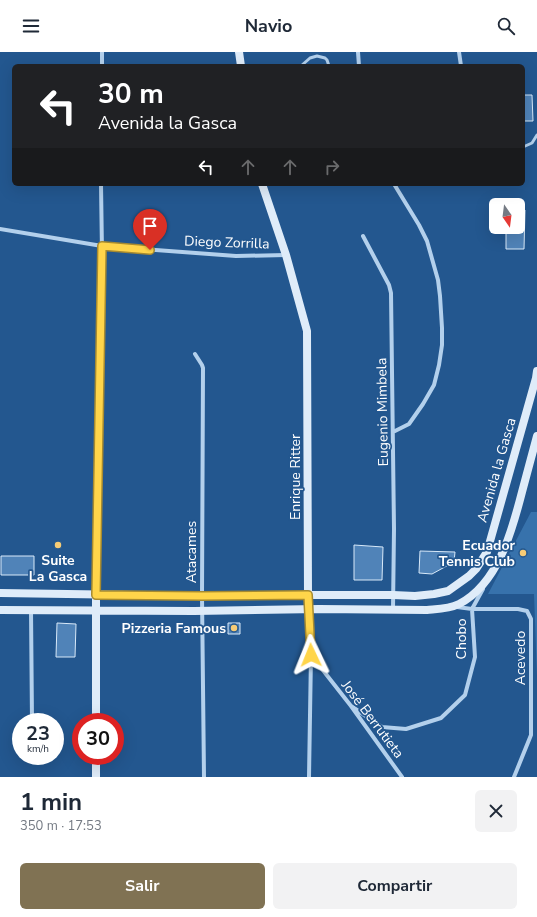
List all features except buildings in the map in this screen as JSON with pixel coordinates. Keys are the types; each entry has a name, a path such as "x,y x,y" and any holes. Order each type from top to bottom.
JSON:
{"main road":[{"path":"239,52 241,64"},
{"name":"Enrique Ritter","path":"263,186 286,255 308,331 308,595"},
{"name":"Avenida la Gasca","path":"0,593 202,596 415,596 448,591 476,569 486,552 537,371"},
{"path":"0,610 427,610 453,606 474,593 490,575 499,559 510,534 537,436"},
{"path":"96,595 96,713"},
{"path":"96,765 96,777"}],"street":[{"path":"102,52 102,64"},
{"path":"358,52 359,64"},
{"path":"459,52 461,64"},
{"path":"96,595 102,246 101,186"},
{"path":"393,432 409,424 434,385 442,345 438,280 427,241 395,186"},
{"name":"Diego Zorrilla","path":"0,229 102,246 236,256 286,255"},
{"name":"Eugenio Mimbela","path":"363,236 389,285 391,293 394,529 393,609"},
{"name":"Atacames","path":"195,354 203,368 202,611 204,777"},
{"name":"Chobo","path":"351,706 382,727 406,729 441,718 465,695 475,657 472,609 490,575"},
{"name":"Enrique Ritter","path":"308,595 311,655 309,777"},
{"name":"Acevedo","path":"453,606 472,609 518,609 527,611 531,619 531,735 514,777"},
{"path":"31,610 32,713"},
{"name":"José Berrutieta","path":"311,655 351,706 402,777"}],"lane":[{"path":"303,64 310,58 317,56 325,58 328,64"},
{"path":"525,146 532,143 537,135"}],"shaded area":[{"name":"Ecuador Tennis Club","path":"531,512 537,512 537,676 534,594 488,594"}],"place":[{"name":"Suite La Gasca","path":"58,545"},
{"name":"Ecuador Tennis Club","path":"523,553"},
{"name":"Pizzeria Famous","path":"234,628"}],"route":[{"path":"150,250 102,246 96,595 308,595 311,655"}]}
